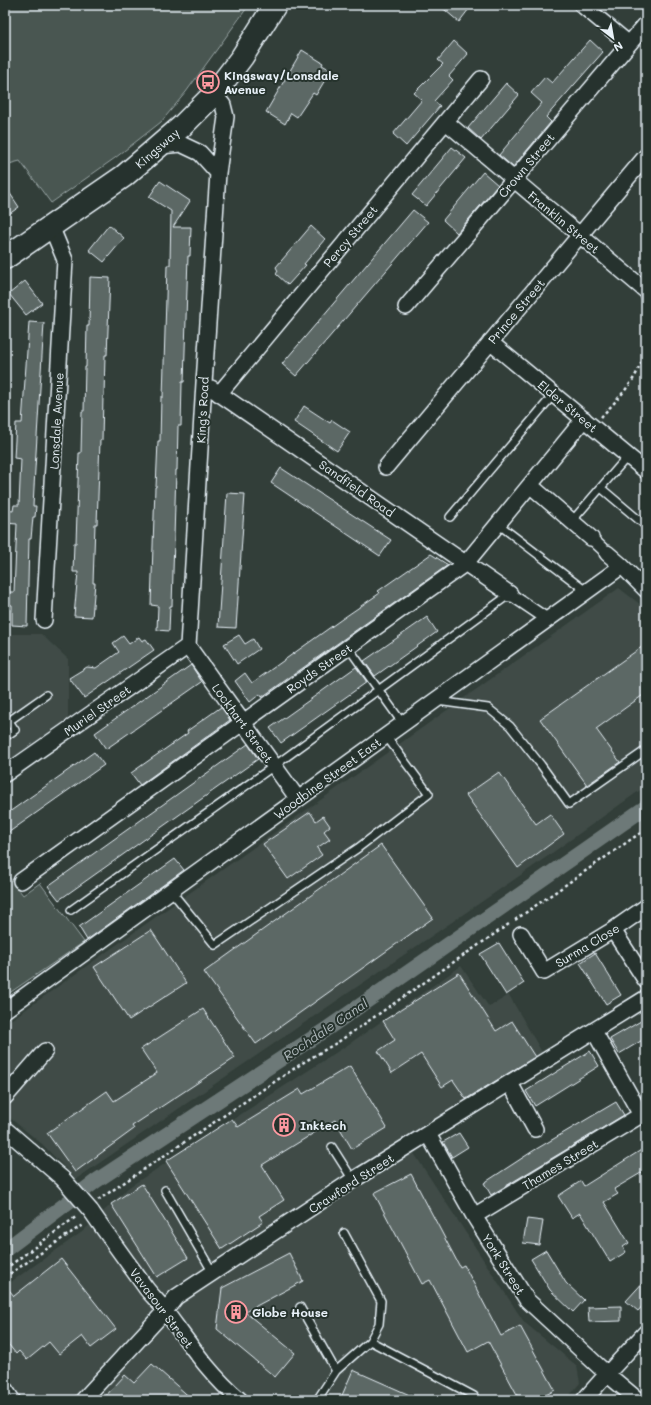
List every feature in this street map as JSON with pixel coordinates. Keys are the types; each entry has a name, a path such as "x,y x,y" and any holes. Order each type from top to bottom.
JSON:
{"highway":[{"name":"Kingsway","path":"5,258 124,176 160,146 214,94 242,57 275,5"}],"street":[{"path":"582,5 629,44"},
{"name":"Crown Street","path":"406,307 646,24"},
{"name":"Percy Street","path":"219,394 481,79"},
{"name":"King's Road","path":"188,646 218,173 226,117 222,105 214,94"},
{"name":"Franklin Street","path":"446,122 646,291"},
{"path":"160,146 181,144 200,153 218,173"},
{"name":"Prince Street","path":"386,467 646,156"},
{"name":"Lonsdale Avenue","path":"44,620 65,260 51,226"},
{"name":"Elder Street","path":"490,342 646,471"},
{"name":"Sandfield Road","path":"204,383 510,594"},
{"name":"Royds Street","path":"21,881 466,563 530,486 588,423"},
{"path":"530,486 591,538 646,590"},
{"name":"Woodbine Street East","path":"5,1010 622,566"},
{"path":"510,594 547,619"},
{"name":"Lockhart Street","path":"188,646 298,799"},
{"name":"Muriel Street","path":"8,770 188,646"},
{"name":"Surma Close","path":"521,934 544,972 613,930 646,907"},
{"path":"613,930 646,982"},
{"name":"Crawford Street","path":"83,1400 165,1311 176,1297 353,1180 646,998"},
{"path":"594,1031 644,1113"},
{"path":"5,1097 45,1051"},
{"path":"510,1083 535,1129"},
{"name":"Thames Street","path":"474,1216 644,1113"},
{"name":"Vavasour Street","path":"5,1128 63,1179 90,1211 180,1333 213,1374 240,1400"},
{"name":"York Street","path":"428,1134 474,1216 527,1300 607,1374 638,1400"},
{"path":"584,1400 646,1332"}],"lane":[{"path":"450,517 554,394"},
{"path":"572,521 628,456"},
{"path":"601,488 646,526"},
{"path":"498,524 586,591"},
{"path":"71,910 274,766 510,594"},
{"path":"348,647 380,689 403,724"},
{"path":"5,737 15,730 9,721 46,695"},
{"path":"436,700 488,708 510,726 542,765 569,804 646,750"},
{"path":"171,891 215,945 358,848 429,794 386,736"},
{"path":"332,1147 353,1180"},
{"path":"165,1190 213,1273"},
{"path":"317,1400 336,1371 370,1341 378,1324 381,1301 344,1233"},
{"path":"300,1307 336,1371"},
{"path":"370,1341 474,1396"},
{"path":"5,1382 17,1400"}],"path":[{"path":"588,423 618,398 635,376 641,362 646,357"},
{"path":"5,1277 90,1211 112,1190 304,1062 338,1042 646,829"},
{"path":"5,1269 90,1211"}],"shaded area":[{"path":"5,5 249,5 186,92 161,122 115,158 51,203 20,161 5,165"},
{"path":"619,588 641,605 646,605 646,786 531,868 76,1179 42,1144 5,1114 5,1024"},
{"path":"5,634 41,634 68,659 68,723 5,767"},
{"path":"5,872 23,895 40,883 84,942 5,996"},
{"path":"461,966 489,1007 509,995 543,1054 406,1141 524,1322 577,1366 580,1383 566,1400 5,1400 5,1286 82,1232 129,1187 346,1046"}],"building":[{"path":"439,5 472,5 459,22"},
{"path":"590,40 603,52 546,117 551,122 513,167 499,155 542,103 531,93 545,77 552,83"},
{"path":"454,41 468,54 449,76 453,80 434,101 440,106 406,146 393,134 422,100 414,93 443,64 438,60"},
{"path":"302,50 323,63 322,65 331,70 316,95 313,93 297,117 291,113 285,124 266,112"},
{"path":"506,83 519,95 481,140 468,128"},
{"path":"452,147 466,158 426,206 412,195"},
{"path":"483,172 498,185 457,233 443,220"},
{"path":"160,181 190,201 173,227 191,227 190,256 188,256 184,382 182,382 181,426 178,426 172,606 170,606 169,631 157,630 158,606 151,605 155,487 158,441 160,441 161,397 163,397 167,265 170,265 171,211 149,197"},
{"path":"5,186 19,207 5,217"},
{"path":"413,210 428,222 296,376 282,364"},
{"path":"109,225 124,238 104,262 89,250"},
{"path":"311,226 325,239 304,264 306,265 288,285 276,274 278,271 276,267"},
{"path":"90,277 110,278 102,440 100,440 97,524 95,524 93,583 95,583 92,617 74,616 78,572 73,572 74,543 76,543 79,453 81,453 82,411 84,411 87,326 89,326"},
{"path":"25,281 42,303 26,315 9,294"},
{"path":"29,322 44,323 33,506 36,506 35,517 33,517 31,539 29,539 27,626 12,625 12,605 5,604 5,592 14,592 17,524 5,523 6,510 13,511 14,505 19,505 21,459 14,458 16,423 22,423"},
{"path":"304,406 330,423 332,420 350,432 337,451 294,422"},
{"path":"281,468 391,540 380,556 271,483"},
{"path":"227,493 245,494 236,628 218,627"},
{"path":"431,554 448,565 262,697 260,694 250,702 235,681 245,673 252,683 380,593 378,591"},
{"path":"427,617 437,632 375,676 364,661"},
{"path":"239,635 245,644 253,639 259,649 237,664 224,644"},
{"path":"123,636 129,644 139,637 142,641 146,639 154,650 84,698 69,678 87,667 96,668 119,652 113,643"},
{"path":"646,644 646,693 596,729 620,762 587,785 540,719"},
{"path":"191,665 202,682 106,749 95,733"},
{"path":"356,667 367,682 281,743 270,728"},
{"path":"221,707 230,720 140,785 131,773 188,733 187,731"},
{"path":"248,744 258,759 59,900 48,886"},
{"path":"94,752 104,765 5,835 5,815"},
{"path":"499,772 536,824 550,814 564,834 518,868 466,795"},
{"path":"310,812 316,821 323,816 330,826 324,831 330,839 317,848 322,855 288,879 263,844"},
{"path":"381,845 433,918 256,1044 204,972"},
{"path":"175,859 184,870 87,940 79,927"},
{"path":"151,930 186,983 129,1020 94,967"},
{"path":"499,943 524,983 506,995 480,954"},
{"path":"595,953 621,995 606,1004 580,963"},
{"path":"459,973 496,1031 512,1021 535,1057 466,1099 453,1080 442,1087 421,1054 392,1073 378,1051 395,1040 383,1021"},
{"path":"203,1009 235,1058 132,1126 134,1129 75,1172 47,1133 107,1091 114,1101 157,1073 141,1049"},
{"path":"646,1018 646,1038 619,1054 610,1039"},
{"path":"590,1051 599,1066 535,1106 526,1091"},
{"path":"350,1066 387,1128 352,1149 335,1120 262,1165 284,1200 259,1216 263,1222 222,1249 166,1161 232,1119 238,1127 300,1089 303,1094"},
{"path":"616,1102 624,1115 491,1195 484,1183 533,1151"},
{"path":"459,1133 468,1147 452,1157 443,1142"},
{"path":"646,1147 646,1170 614,1189 618,1194 604,1202 629,1243 623,1247 626,1252 610,1262 580,1213 572,1218 558,1196 581,1181 584,1186"},
{"path":"411,1174 460,1267 464,1265 501,1336 520,1326 555,1390 537,1400 520,1400 488,1341 468,1352 430,1280 422,1284 374,1193"},
{"path":"142,1184 188,1258 157,1277 111,1204"},
{"path":"527,1219 543,1221 539,1245 523,1243"},
{"path":"546,1250 566,1283 584,1300 573,1312 550,1290 531,1259"},
{"name":"Globe House","path":"289,1253 303,1281 245,1312 295,1353 275,1377 217,1329 222,1288"},
{"path":"61,1259 116,1329 91,1348 82,1336 59,1354 49,1342 27,1360 19,1351 16,1354 5,1340 5,1285 14,1296"},
{"path":"646,1279 646,1302 638,1311 626,1301"},
{"path":"621,1306 621,1321 589,1322 588,1307"},
{"path":"152,1364 193,1400 102,1400 125,1375 134,1383"},
{"path":"353,1370 421,1400 340,1400"}],"waterway":[{"name":"Rochdale Canal","path":"5,1250 96,1181 328,1028 646,807"}],"place":[{"name":"Kingsway/Lonsdale Avenue","path":"208,82"},
{"name":"Inktech","path":"284,1125"},
{"name":"Globe House","path":"236,1312"}]}
